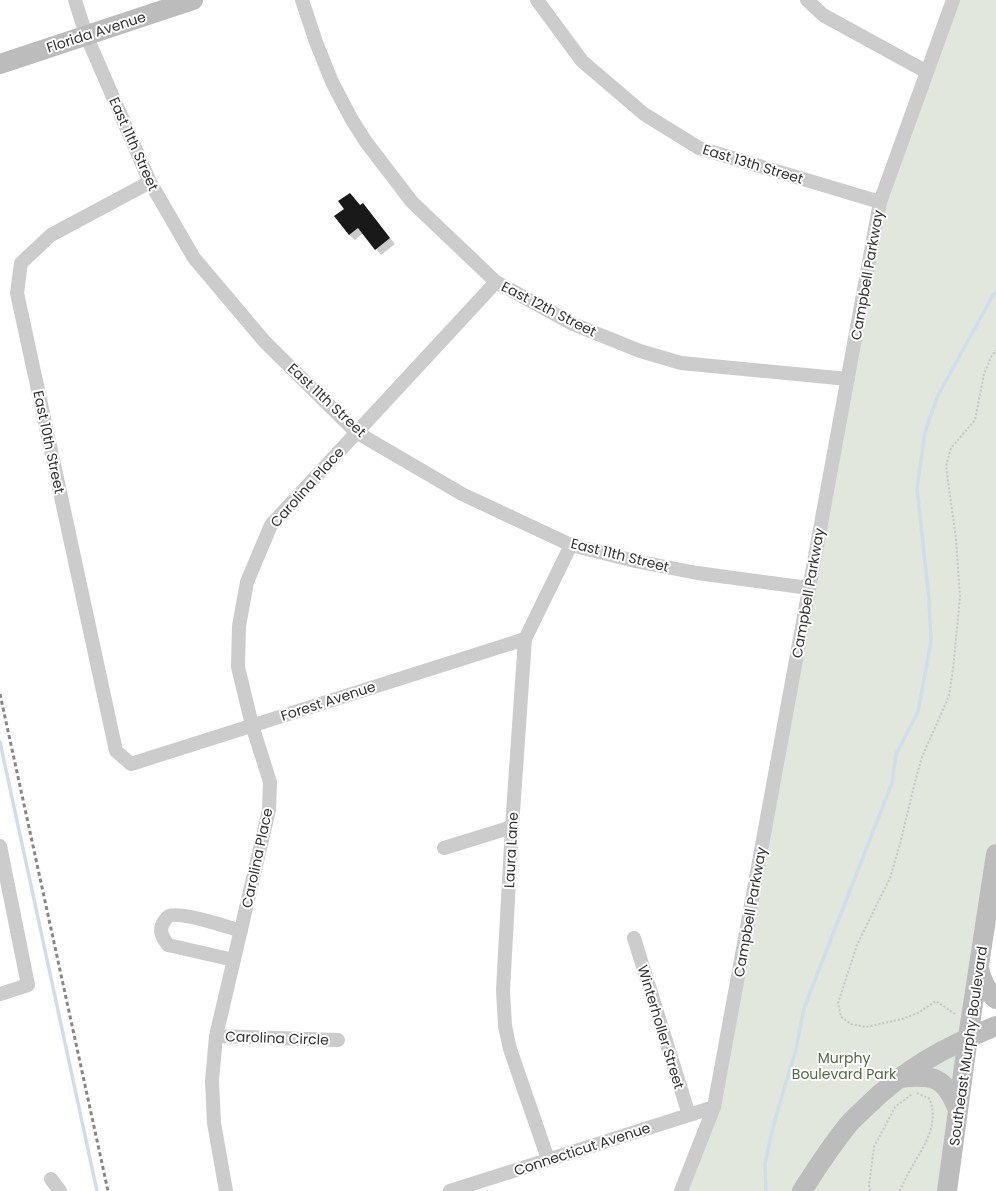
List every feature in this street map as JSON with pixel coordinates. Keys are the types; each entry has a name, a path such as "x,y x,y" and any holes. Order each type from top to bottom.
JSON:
{"street":[{"name":"East 11th Street","path":"75,0 86,35 150,182 194,258 266,342 356,432 462,494 570,545 635,561 697,573 809,588"},
{"name":"Florida Avenue","path":"0,64 193,0"},
{"name":"East 12th Street","path":"302,0 316,42 332,82 352,120 366,142 412,202 496,282 574,324 640,350 680,363 848,379"},
{"name":"East 13th Street","path":"537,0 582,61 644,114 699,148 880,202"},
{"path":"807,0 822,15 927,72"},
{"name":"Campbell Parkway","path":"681,1191 714,1107 880,202 953,0"},
{"name":"East 10th Street","path":"131,764 116,751 17,293 21,263 51,235 150,182"},
{"name":"Carolina Place","path":"226,1191 214,1123 212,1081 216,1036 269,810 270,782 252,725 238,667 239,626 247,582 271,525 496,282"},
{"name":"Laura Lane","path":"548,1159 510,1048 505,1026 503,990 525,638 570,545"},
{"name":"Forest Avenue","path":"131,764 525,638"},
{"path":"444,848 512,827"},
{"path":"0,846 2,865 28,985 0,994"},
{"name":"Southeast Murphy Boulevard","path":"947,1191 968,1037 996,854"},
{"path":"234,960 168,945 162,937 160,928 170,915 184,915 241,931"},
{"name":"Winterholler Street","path":"634,938 689,1115"},
{"path":"979,966 984,984 996,999"},
{"path":"802,1191 848,1125 881,1092 912,1068 936,1053 968,1037 996,1026"},
{"name":"Carolina Circle","path":"216,1036 338,1040"},
{"path":"899,1078 924,1076 937,1080 945,1085 950,1091 958,1110"},
{"name":"Connecticut Avenue","path":"450,1191 714,1107"},
{"path":"51,1179 60,1191"}],"path":[{"path":"955,1014 936,1001 918,1013 902,1019 866,1027 851,1024 841,1017 838,1003 857,946 890,878 920,764 949,696 960,597 956,539 946,466 951,448 975,420 984,374 991,357 996,350"},
{"path":"870,1191 869,1185 874,1147 895,1107 911,1094 917,1093 930,1099 933,1107 933,1123 929,1136 900,1191"},
{"path":"930,1099 934,1093"}],"green space":[{"name":"Murphy Boulevard Park","path":"953,0 996,0 996,854 947,1191 681,1191 714,1107 880,202"}],"building":[{"path":"350,193 360,205 363,203 390,238 375,250 358,228 349,235 334,216 344,209 338,201"}],"waterway":[{"path":"766,1191 765,1163 774,1123 796,1049 804,1008 892,783 896,754 918,712 931,641 929,600 917,488 925,432 938,395 996,290"},
{"path":"0,742 97,1191"}],"railway":[{"path":"0,694 108,1191"}]}
